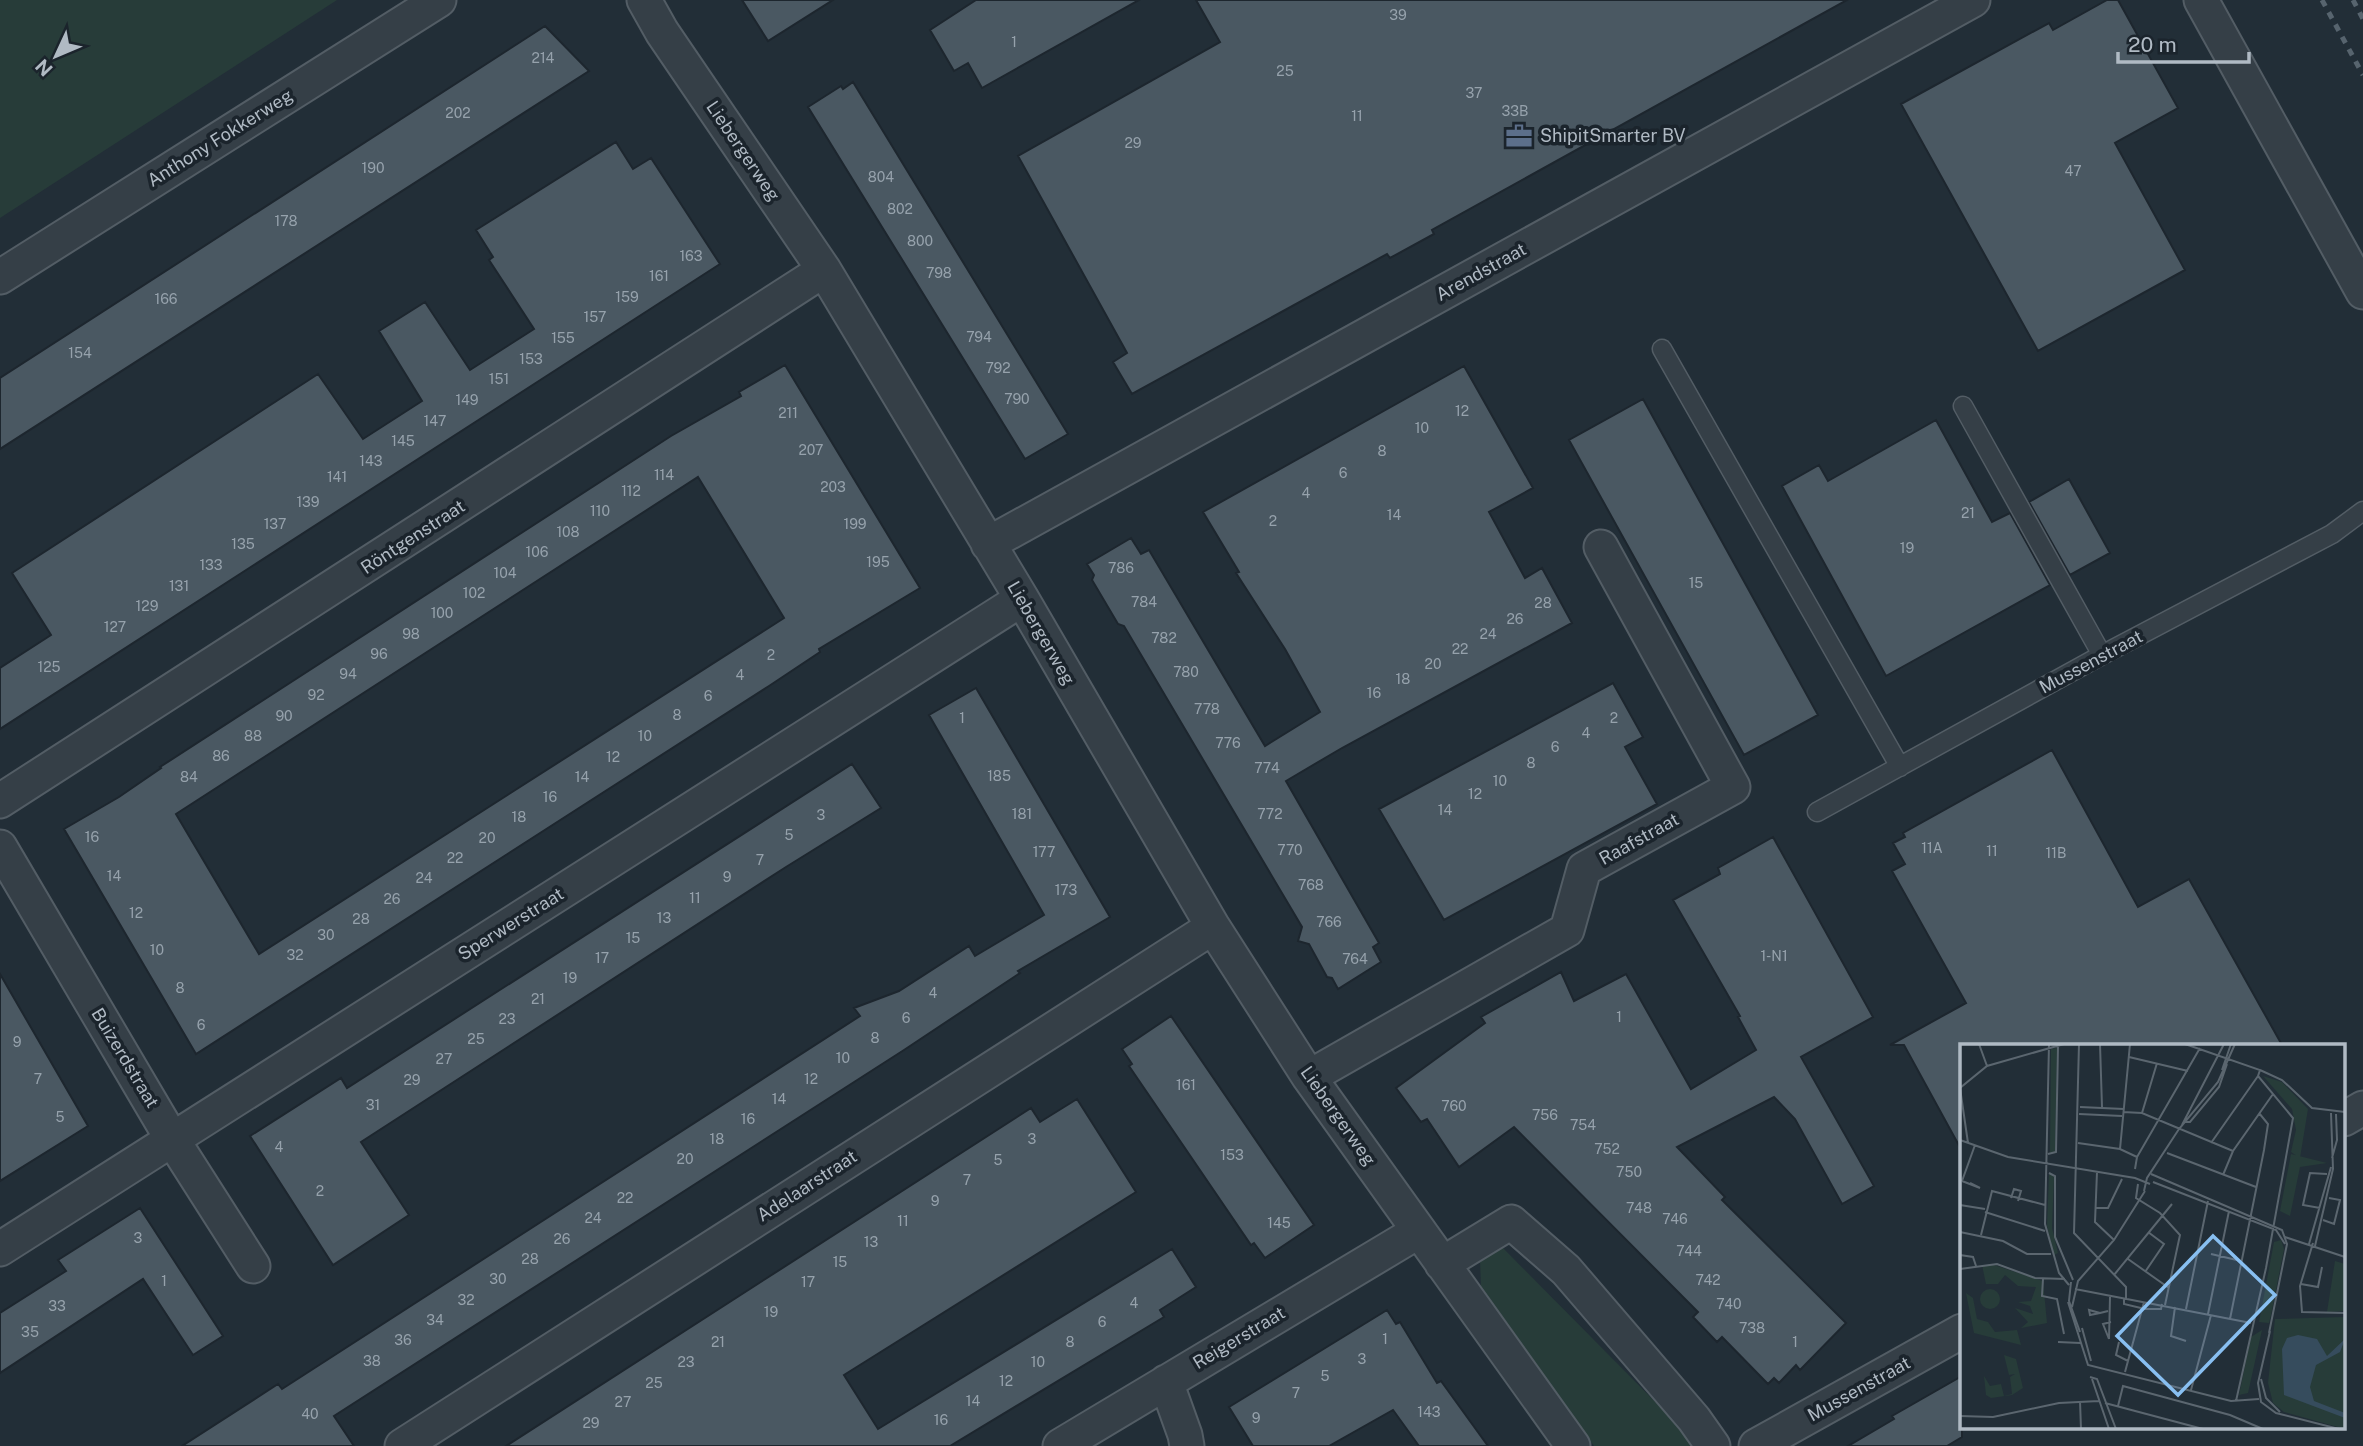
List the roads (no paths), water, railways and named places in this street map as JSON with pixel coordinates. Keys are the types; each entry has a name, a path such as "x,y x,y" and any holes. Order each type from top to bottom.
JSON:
{"street":[{"name":"Anthony Fokkerweg","path":"0,277 439,0"},
{"name":"Liebergerweg","path":"644,0 662,32 824,270 1213,926 1309,1077 1573,1446"},
{"name":"Arendstraat","path":"988,544 1973,0"},
{"path":"2201,0 2363,292"},
{"name":"Röntgenstraat","path":"0,801 824,270"},
{"name":"Raafstraat","path":"1309,1077 1567,930 1584,869 1733,787 1601,547"},
{"name":"Sperwerstraat","path":"0,1249 1021,599"},
{"name":"Buizerdstraat","path":"0,847 172,1139 253,1266"},
{"name":"Adelaarstraat","path":"402,1446 1213,926"},
{"path":"2346,1118 2363,1108"},
{"path":"1442,1264 1511,1222 1566,1270 1694,1419 1713,1446"},
{"name":"Reigerstraat","path":"1060,1446 1419,1231"},
{"name":"Mussenstraat","path":"1756,1446 1960,1332"},
{"path":"1166,1382 1187,1446"}],"lane":[{"path":"1662,349 1900,766"},
{"path":"1963,405 2102,655"},
{"name":"Mussenstraat","path":"1817,812 2102,655 2332,534 2363,511"}],"railway":[{"path":"2322,0 2363,75"},
{"path":"2353,0 2363,19"}],"place":[{"name":"ShipitSmarter BV","path":"1519,136"}]}
